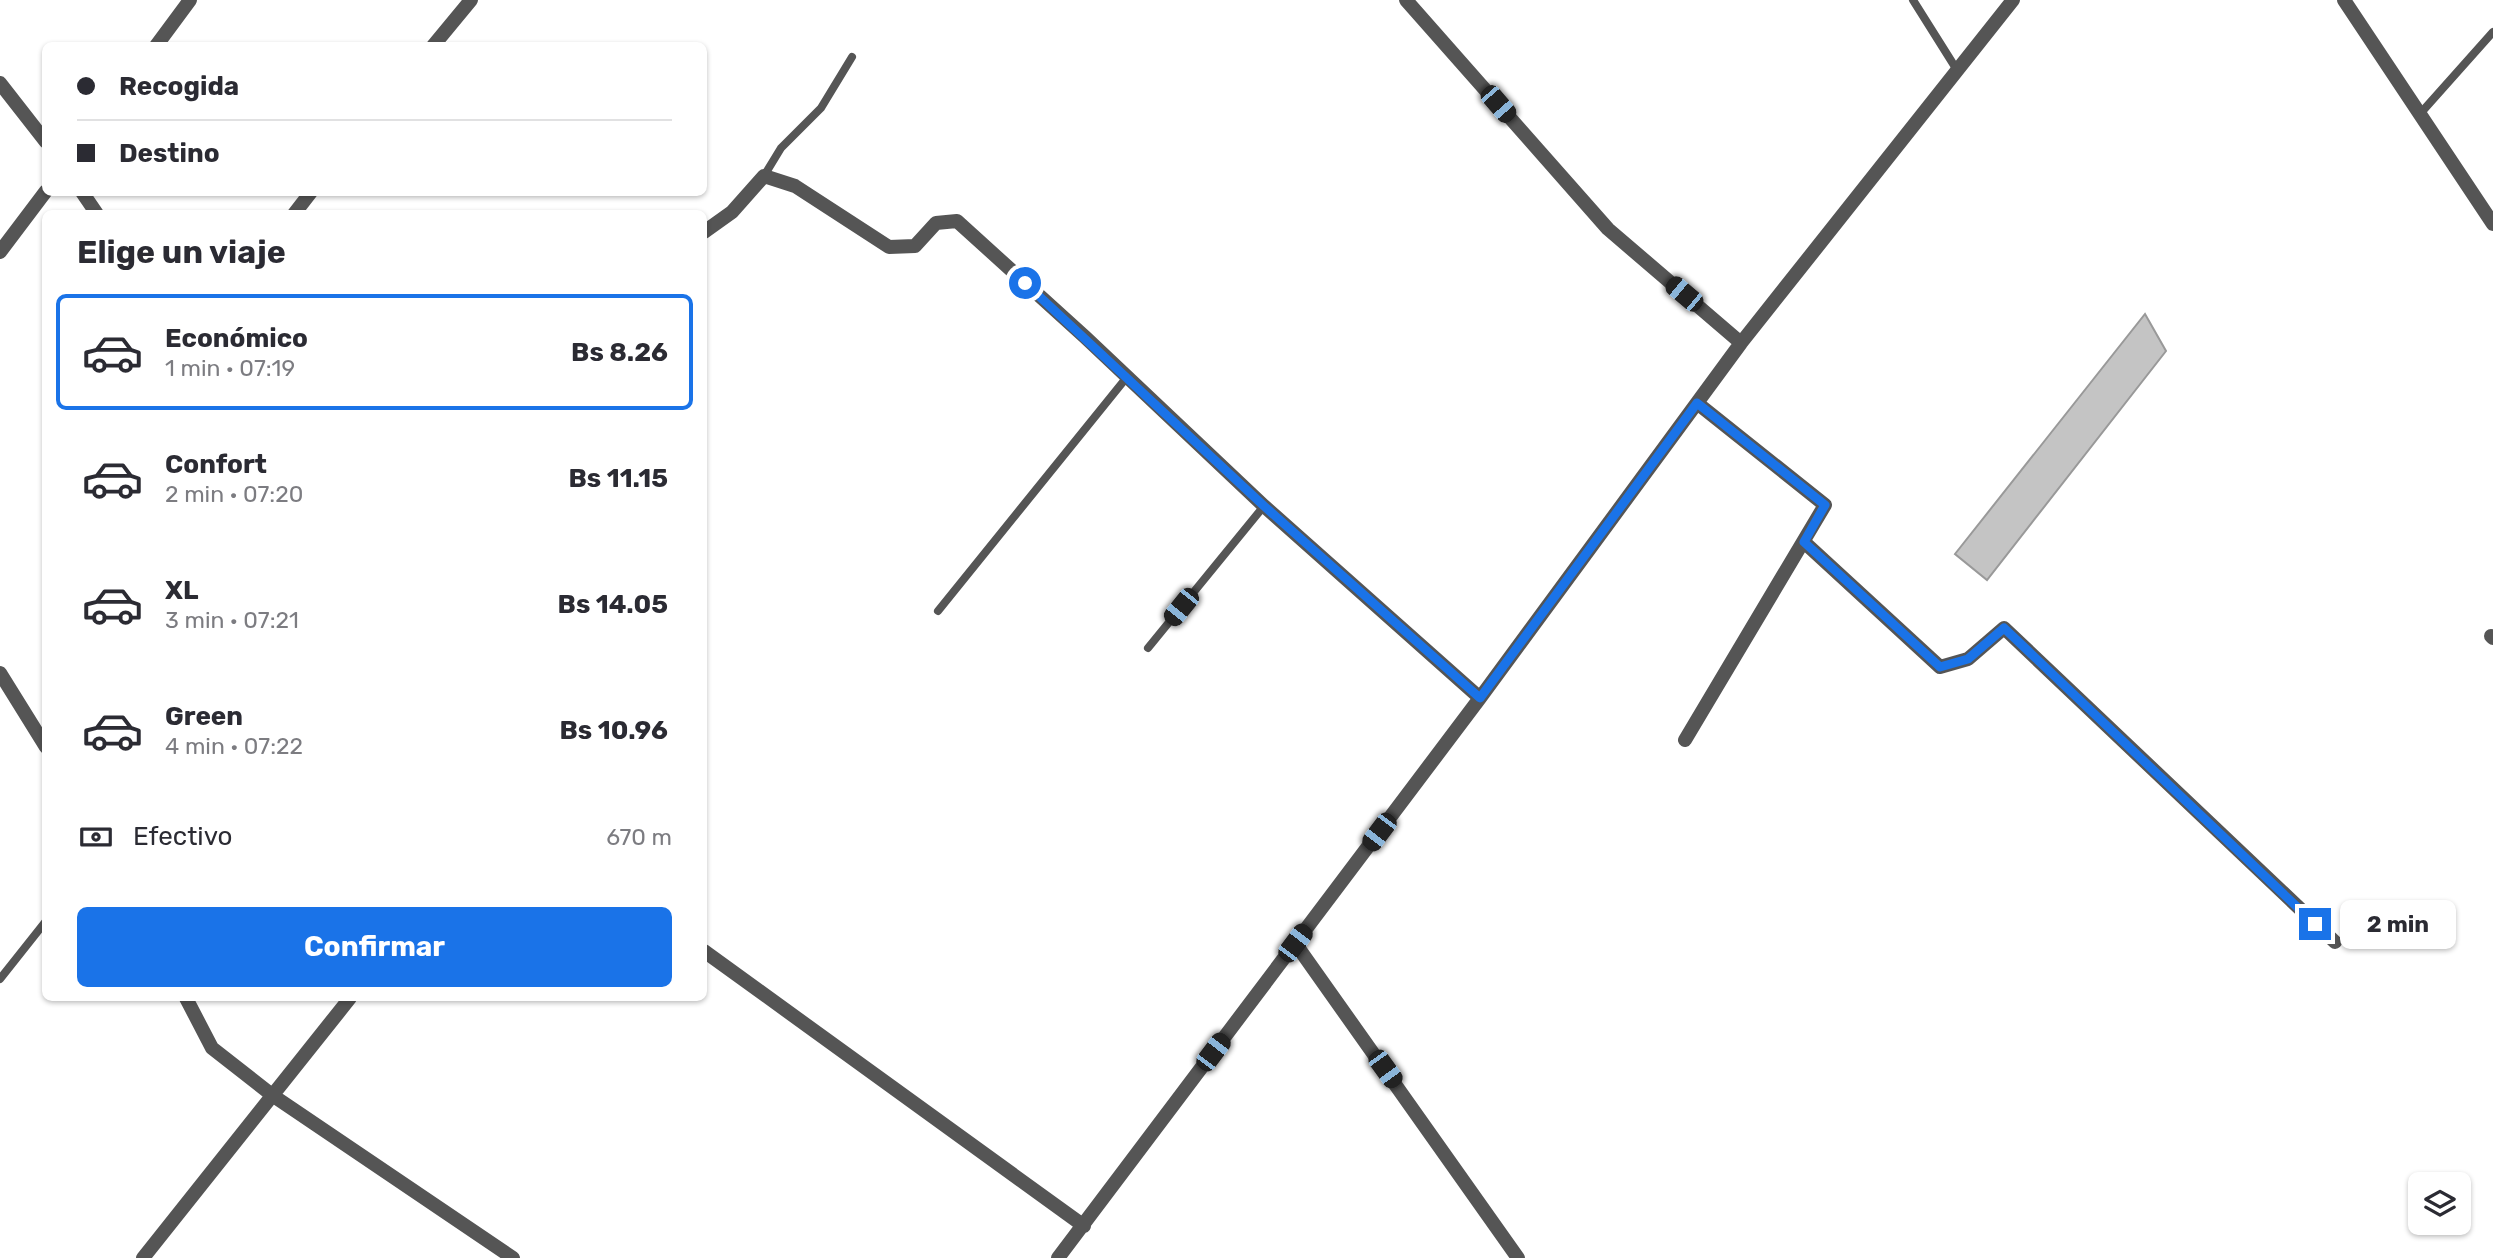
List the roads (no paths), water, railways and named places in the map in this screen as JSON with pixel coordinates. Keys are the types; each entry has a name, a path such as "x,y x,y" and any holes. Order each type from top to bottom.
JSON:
{"street":[{"path":"159,42 190,0"},
{"path":"436,42 471,0"},
{"path":"1406,0 1608,229 1741,343"},
{"path":"1058,1258 1480,698 1741,343 2013,0"},
{"path":"2344,0 2493,224"},
{"path":"0,83 42,137"},
{"path":"707,230 732,212 764,176 795,186 889,247 915,246 936,223 957,221 1264,506 1480,698"},
{"path":"0,252 42,196"},
{"path":"297,210 309,196"},
{"path":"1685,740 1825,505 1697,403"},
{"path":"1804,542 1940,667 1968,659 2004,628 2335,942"},
{"path":"0,673 42,741"},
{"path":"1295,943 1518,1258"},
{"path":"707,953 1084,1226"},
{"path":"188,1001 212,1048 272,1095 513,1258"},
{"path":"143,1258 348,1001"}],"lane":[{"path":"1913,0 1956,70"},
{"path":"2419,115 2493,32"},
{"path":"764,176 781,149 821,108 852,57"},
{"path":"937,611 1127,377"},
{"path":"1148,648 1264,506"},
{"path":"0,979 42,925"}]}
